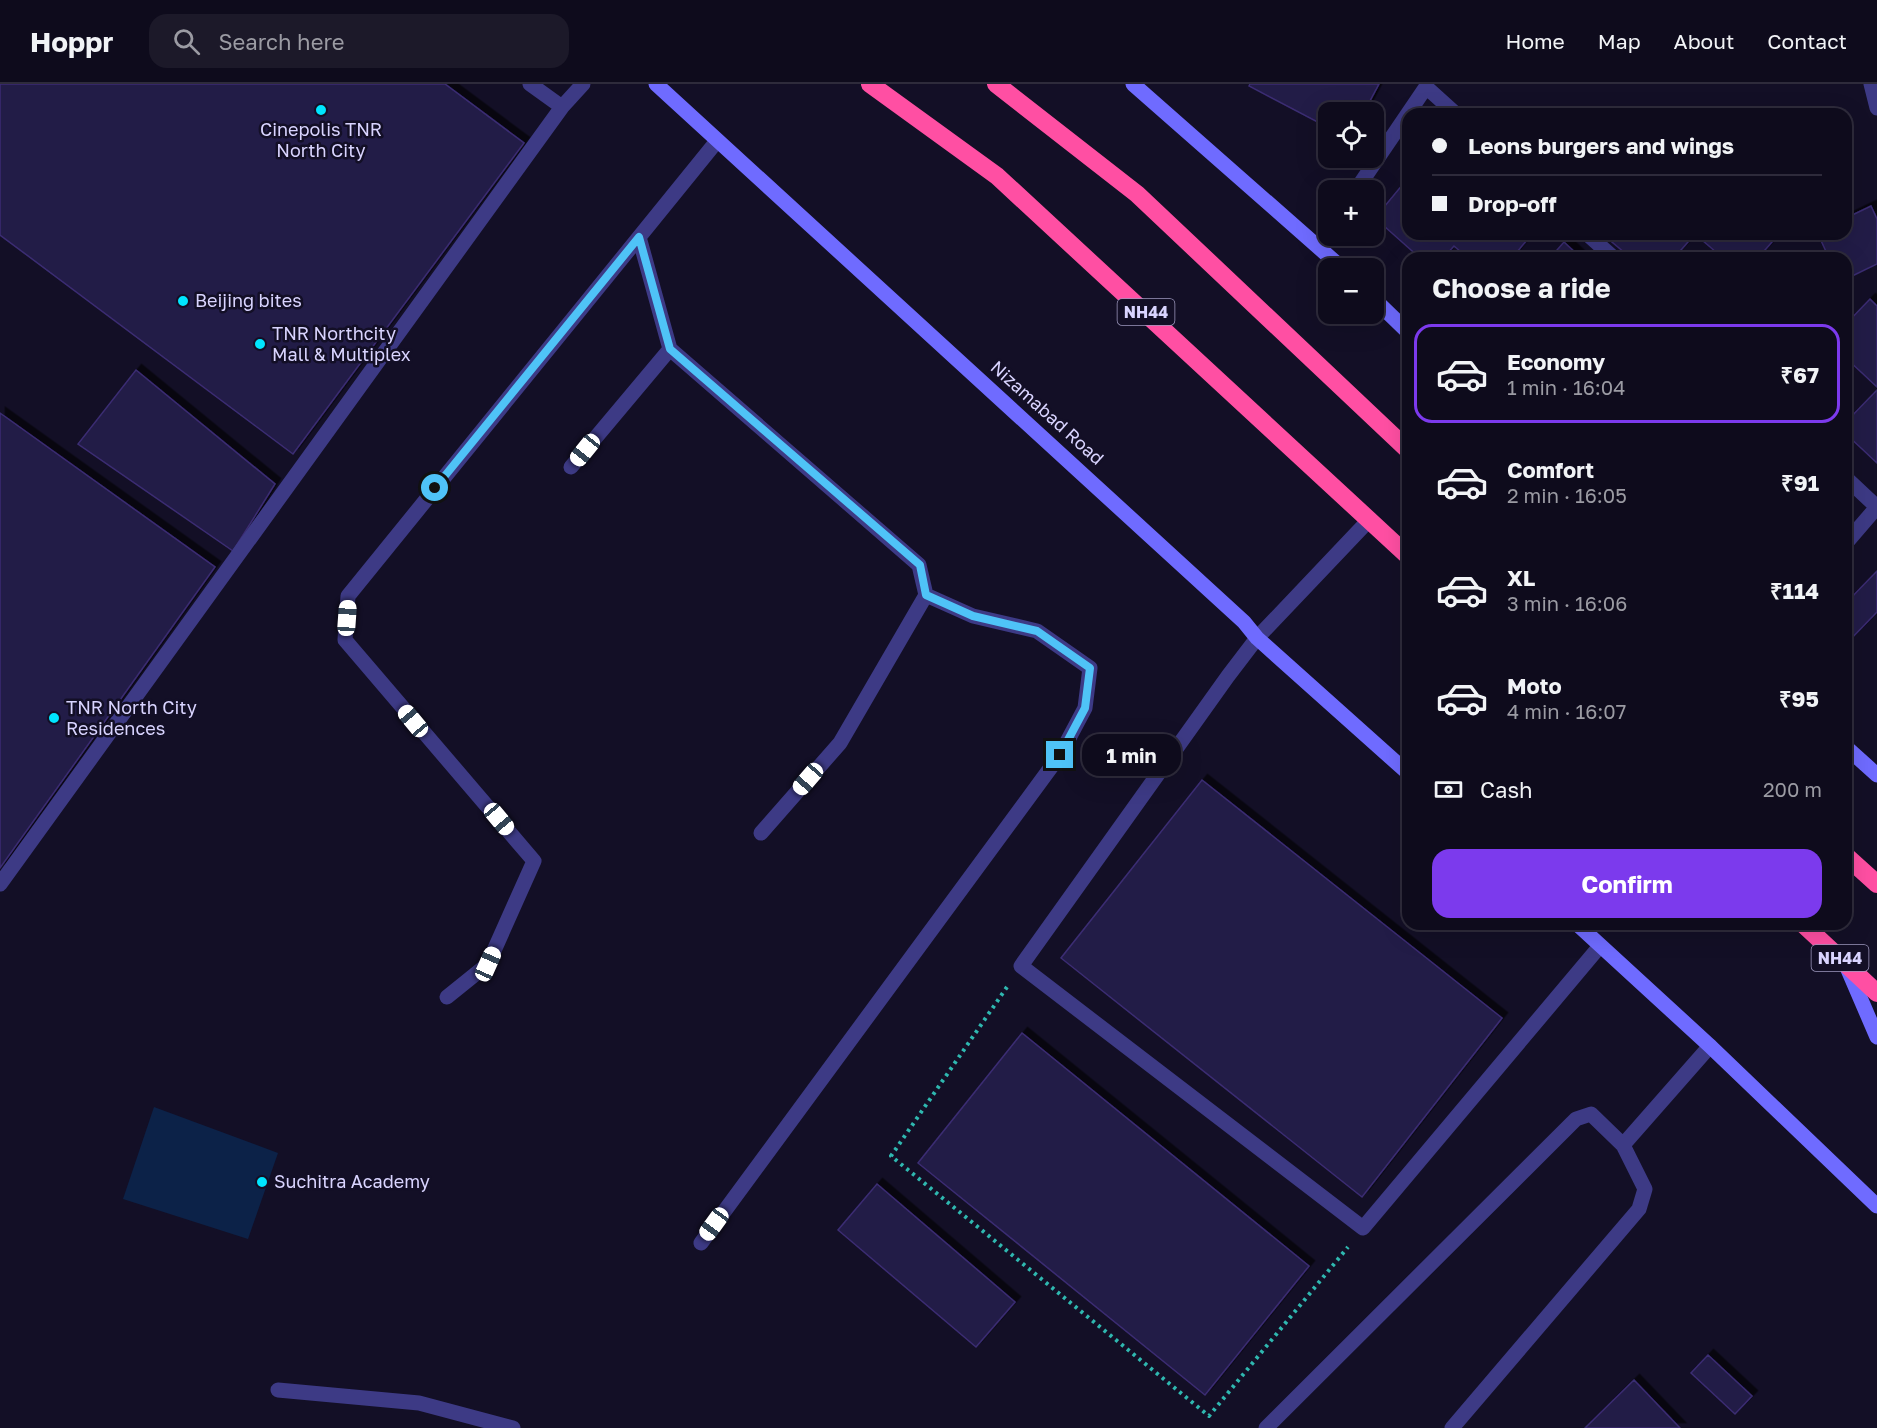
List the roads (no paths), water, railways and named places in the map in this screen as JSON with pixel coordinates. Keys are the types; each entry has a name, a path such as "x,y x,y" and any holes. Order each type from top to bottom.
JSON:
{"highway":[{"name":"NH44","path":"870,84 997,176 1402,550"},
{"path":"996,84 1137,194 1402,444"},
{"path":"1852,861 1877,884"},
{"name":"NH44","path":"1809,930 1877,993"}],"main road":[{"name":"Nizamabad Road","path":"656,84 1245,622 1257,639 1402,768"},
{"path":"1133,84 1318,245"},
{"path":"1319,246 1332,258"},
{"path":"1384,309 1402,326"},
{"path":"1852,752 1877,775"},
{"path":"1583,930 1710,1046 1877,1206"},
{"path":"1844,962 1877,1037"}],"street":[{"path":"530,84 562,107"},
{"path":"0,884 562,107 584,84"},
{"path":"1871,84 1877,108"},
{"path":"1412,108 1427,86 1450,108"},
{"path":"1363,180 1402,123"},
{"path":"447,997 488,964 534,861 345,639 348,596 717,141"},
{"path":"639,237 670,349 920,565 926,595 840,743 761,833"},
{"path":"1594,240 1607,252"},
{"path":"572,467 670,349"},
{"path":"1852,484 1877,507 1852,536"},
{"path":"1370,519 1257,639 1022,966 1363,1228 1600,946"},
{"path":"700,1243 1060,755 1085,708 1090,668 1055,643 1037,631 973,616 926,595"},
{"path":"1623,1144 1710,1046"},
{"path":"1266,1428 1576,1119 1592,1114 1623,1144 1645,1189 1639,1209 1452,1428"},
{"path":"278,1390 419,1403 513,1428"}],"water":[{"path":"154,1107 278,1153 248,1239 123,1199"}],"place":[{"name":"Cinepolis TNR North City","path":"321,110"},
{"name":"Beijing bites","path":"183,301"},
{"name":"TNR Northcity Mall & Multiplex","path":"260,344"},
{"name":"TNR North City Residences","path":"54,718"},
{"name":"Suchitra Academy","path":"262,1182"}]}
